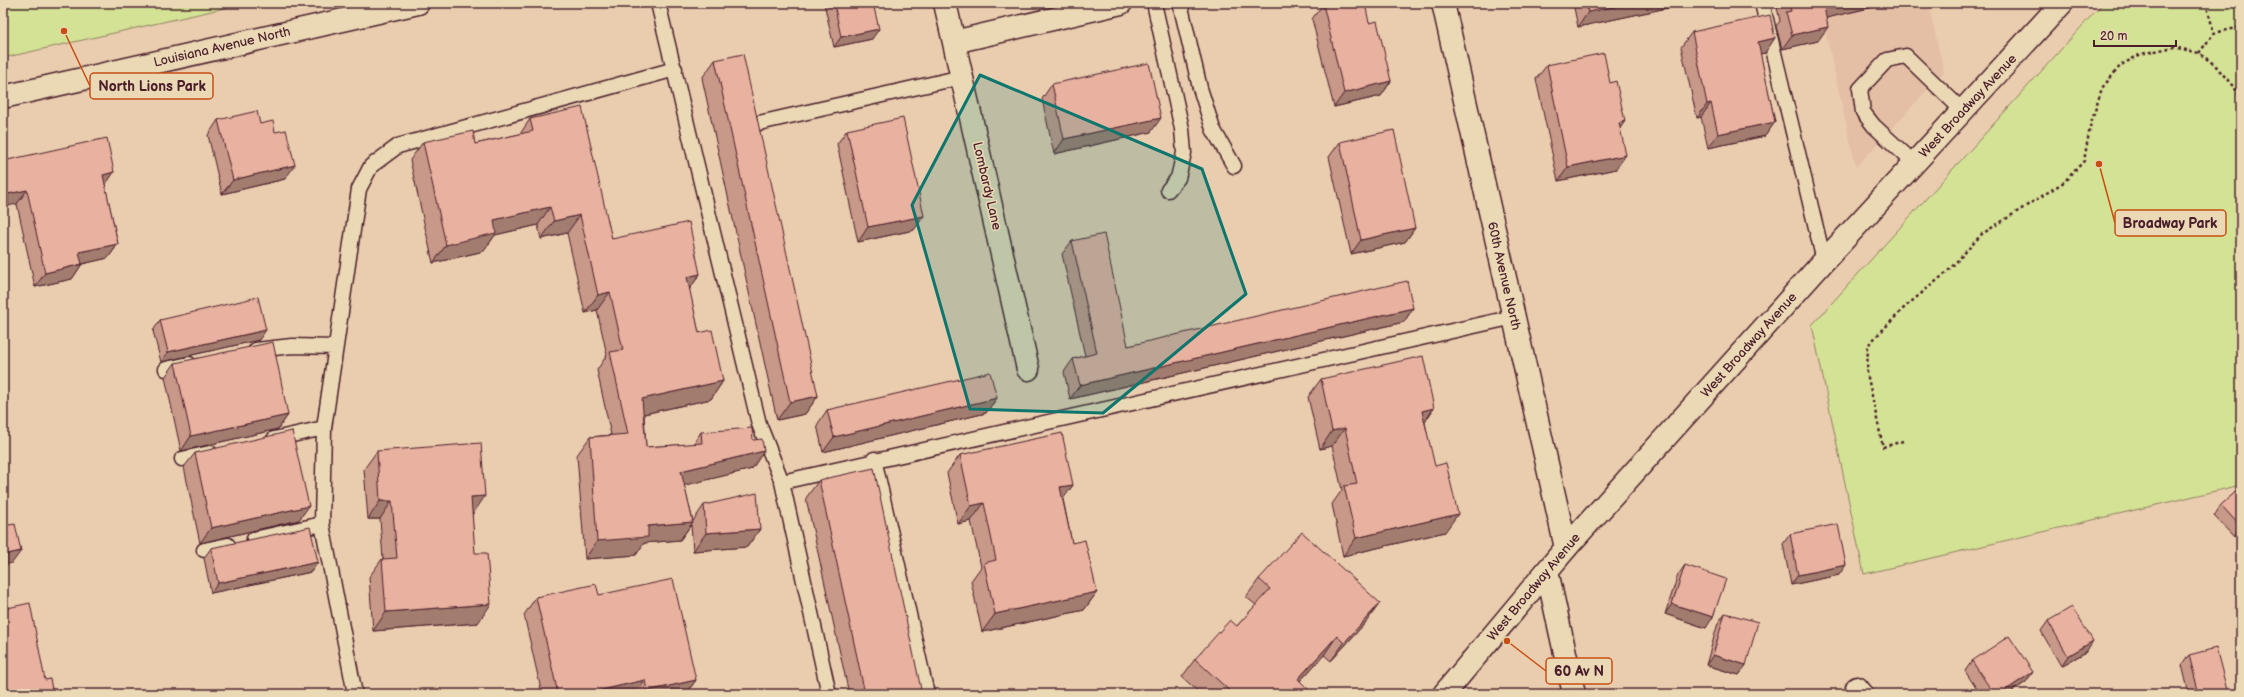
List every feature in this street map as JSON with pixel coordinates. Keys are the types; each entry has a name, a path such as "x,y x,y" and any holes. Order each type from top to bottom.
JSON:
{"street":[{"name":"Louisiana Avenue North","path":"3,97 418,3"},
{"name":"Lombardy Lane","path":"945,3 1028,369"},
{"path":"954,42 1121,3"},
{"name":"60th Avenue North","path":"1443,3 1566,548"},
{"name":"West Broadway Avenue","path":"1444,694 1566,548 1824,261 2062,3"},
{"path":"1547,571 1574,694"}],"lane":[{"path":"658,3 759,424 782,482 828,694"},
{"path":"1154,3 1182,129 1184,153 1178,178 1168,190"},
{"path":"1180,3 1200,88 1213,129 1234,166"},
{"path":"1762,3 1824,261"},
{"path":"1914,164 1874,126 1863,112 1860,89 1864,84 1887,60 1906,56 1963,111"},
{"path":"355,694 322,524 324,428 335,347 343,307 353,222 360,189 371,166 398,146 675,69"},
{"path":"759,123 962,77"},
{"path":"782,482 874,459 1514,317"},
{"path":"240,353 263,348 292,346 335,347"},
{"path":"166,370 203,361"},
{"path":"257,443 324,428"},
{"path":"182,459 227,449"},
{"path":"874,459 927,694"},
{"path":"204,550 322,524"}],"path":[{"path":"2206,3 2214,33"},
{"path":"2199,53 2214,33 2241,27"},
{"path":"1903,441 1883,447 1867,373 1868,345 1905,307 1947,272 1982,234 2064,182 2084,161 2090,127 2102,88 2121,65 2141,54 2174,47 2199,53 2215,65 2237,91 2241,102"},
{"path":"2241,135 2238,158 2241,174"}],"highlighted area":[{"path":"980,75 1202,169 1246,294 1103,413 970,409 912,205"}],"shaded area":[{"path":"1819,3 1928,3 1944,72 1856,167"}],"green space":[{"path":"3,3 247,3 3,58"},
{"path":"2103,3 2241,3 2241,485 1864,574 1812,325"}],"building":[{"path":"834,3 873,3 879,29 841,37"},
{"path":"1365,3 1369,23 1377,21 1391,81 1344,93 1323,4"},
{"path":"1586,3 1632,3 1588,12"},
{"path":"1789,3 1839,3 1824,7 1828,27 1792,35 1786,12 1791,11"},
{"path":"1770,15 1775,38 1758,42 1775,122 1718,134 1711,103 1707,104 1692,32"},
{"path":"1604,53 1610,83 1616,81 1625,121 1619,123 1626,155 1568,167 1547,65"},
{"path":"743,54 818,396 790,402 715,60"},
{"path":"1149,63 1161,118 1064,139 1052,84"},
{"path":"582,107 612,239 689,222 700,274 687,277 699,333 712,330 723,381 642,399 646,447 702,443 701,432 752,428 753,440 762,439 764,451 681,471 693,522 648,526 648,537 597,541 590,437 628,434 610,352 623,350 610,292 598,295 580,215 554,221 550,207 494,220 496,233 446,245 423,142 473,131 475,144 533,131 530,119"},
{"path":"257,111 260,124 273,121 275,132 286,130 295,165 233,180 218,120"},
{"path":"903,118 924,216 868,227 847,130"},
{"path":"1394,130 1415,228 1361,240 1340,142"},
{"path":"107,138 114,172 103,175 118,244 79,252 82,264 45,273 27,190 3,195 3,161"},
{"path":"1104,234 1128,346 1407,281 1413,308 1080,385 1073,359 1097,353 1072,241"},
{"path":"258,297 266,330 168,352 160,320"},
{"path":"273,342 288,415 191,436 175,363"},
{"path":"1423,356 1434,408 1422,411 1435,466 1446,463 1458,514 1356,538 1344,486 1357,484 1345,428 1332,431 1321,379"},
{"path":"990,372 997,398 834,437 827,410"},
{"path":"292,431 309,506 211,528 195,453"},
{"path":"1062,433 1073,485 1060,487 1072,543 1085,540 1097,592 995,614 984,563 996,560 984,503 971,506 960,455"},
{"path":"481,443 485,496 471,497 475,553 487,553 491,604 386,612 382,559 397,558 392,501 380,501 377,451"},
{"path":"874,468 922,694 865,694 819,480"},
{"path":"2241,487 2241,527 2221,505"},
{"path":"757,493 760,529 706,533 704,505"},
{"path":"15,524 21,551 3,555 3,526"},
{"path":"1838,524 1846,565 1798,575 1790,534"},
{"path":"310,527 318,562 218,583 211,548"},
{"path":"1302,532 1380,603 1344,643 1337,636 1298,679 1309,690 1306,694 1233,694 1195,659 1230,620 1237,626 1270,589 1259,579"},
{"path":"1685,565 1726,579 1713,617 1672,604"},
{"path":"673,579 696,680 647,691 645,680 584,694 558,694 536,597 596,584 599,595"},
{"path":"30,603 45,680 50,679 53,694 4,694 3,609"},
{"path":"2072,607 2093,641 2068,656 2048,621"},
{"path":"1725,613 1758,622 1746,665 1713,655"},
{"path":"2009,636 2033,672 2000,694 1994,694 1972,661"},
{"path":"2216,648 2228,694 2199,694 2189,655"}],"place":[{"name":"North Lions Park","path":"64,31"},
{"name":"Broadway Park","path":"2099,164"},
{"name":"60 Av N","path":"1507,641"}]}
